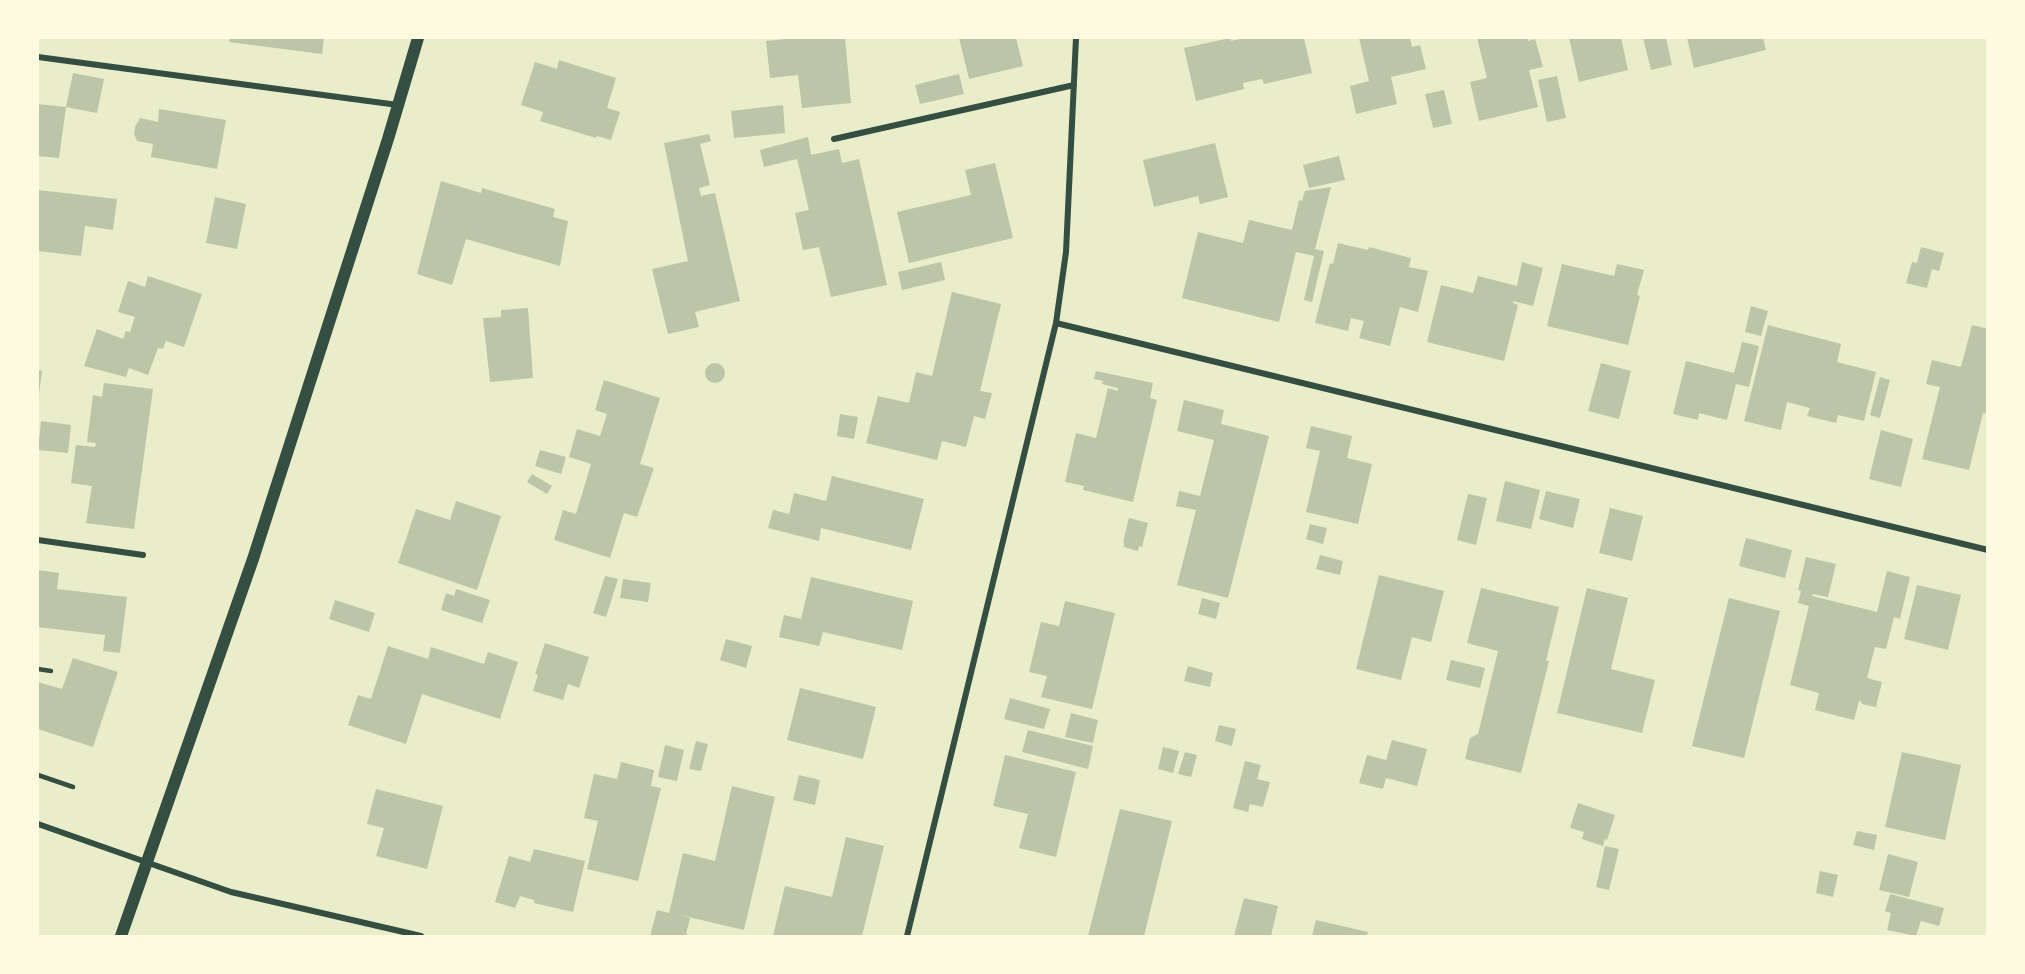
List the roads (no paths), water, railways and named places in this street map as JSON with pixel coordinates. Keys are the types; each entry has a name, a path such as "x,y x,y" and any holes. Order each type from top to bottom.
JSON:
{"main road":[{"path":"120,936 253,559 418,38"}],"street":[{"path":"907,936 1056,323 1066,252 1076,38"},
{"path":"38,57 398,105"},
{"path":"834,139 1074,85"},
{"path":"1056,323 1988,550"},
{"path":"38,540 142,555"},
{"path":"38,824 231,892 421,936"}],"lane":[{"path":"38,669 51,671"},
{"path":"38,776 73,787"}]}
